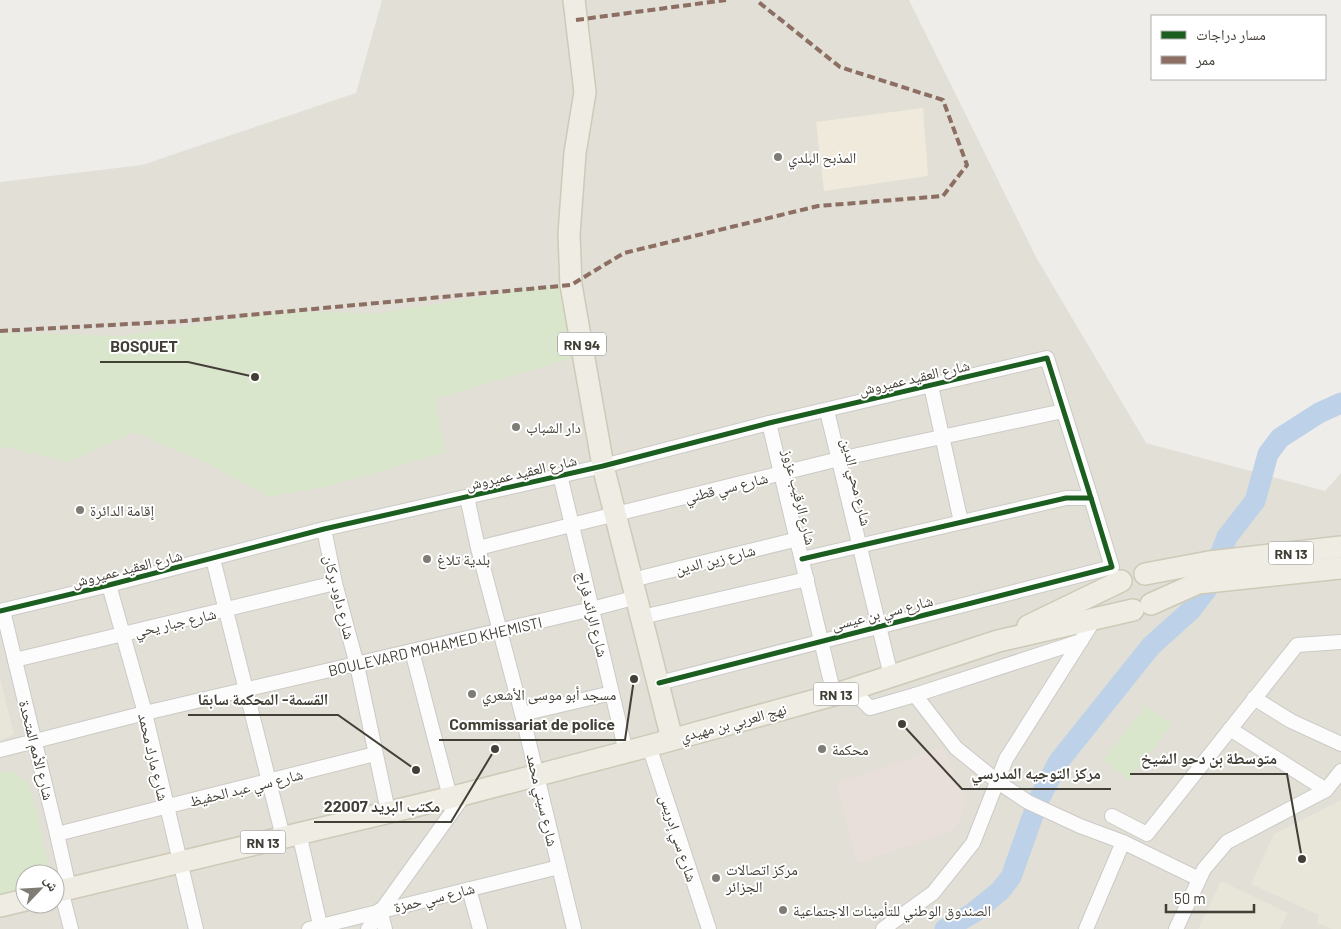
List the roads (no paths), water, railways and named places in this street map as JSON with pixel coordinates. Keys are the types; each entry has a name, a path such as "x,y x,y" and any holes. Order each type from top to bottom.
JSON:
{"main road":[{"name":"RN 94","path":"574,0 585,92 575,153 568,234 571,285 603,466 672,739"},
{"name":"RN 13","path":"998,641 1094,620 1142,607 1198,583 1241,568 1341,547"},
{"name":"RN 13","path":"1145,574 1209,562 1241,568 1341,568"},
{"path":"1117,574 1145,574 1151,578 1156,591 1142,607 1121,602 1117,574"},
{"name":"RN 13","path":"998,641 1117,574"},
{"name":"نهج العربي بن مهيدي","path":"457,796 649,746 842,692 998,641"},
{"name":"RN 13","path":"65,889 457,796"},
{"path":"0,906 15,902"}],"street":[{"name":"شارع العقيد عميروش","path":"2,611 324,530 603,466 769,423 827,411 1047,358 1063,411"},
{"path":"930,386 961,522"},
{"name":"شارع محي الدين","path":"827,411 891,676"},
{"path":"1063,411 1117,574"},
{"name":"شارع سي قطني","path":"478,548 839,459 1063,411"},
{"name":"شارع الرقيب عزوز","path":"769,423 822,640 842,692"},
{"name":"شارع الرائد فراج","path":"560,475 626,752"},
{"name":"شارع سيني محمد","path":"467,497 478,548 538,774 574,929"},
{"path":"802,559 1066,498 1091,498"},
{"name":"شارع داود بركان","path":"324,530 388,811"},
{"name":"شارع زين الدين","path":"634,588 798,539"},
{"path":"213,559 268,781 291,835 317,928"},
{"name":"شارع سي بن عيسى","path":"659,683 878,626 1117,574"},
{"path":"642,618 807,579"},
{"name":"شارع جبار يحي","path":"15,660 227,610 335,582"},
{"name":"شارع مارك محمد","path":"109,585 145,713 196,929"},
{"name":"BOULEVARD MOHAMED KHEMISTI","path":"0,750 145,713 592,609 634,588"},
{"name":"شارع الأمم المتحدة","path":"2,611 57,834 60,864"},
{"path":"883,929 933,893 973,843 1006,759 1094,620"},
{"path":"842,692 870,708 1081,641"},
{"path":"1112,816 1146,834 1297,645 1341,642"},
{"path":"368,929 457,796 412,651"},
{"path":"522,714 612,694"},
{"path":"915,695 956,748 998,782 1028,802 1123,842 1199,879"},
{"path":"1254,698 1291,721 1341,744"},
{"path":"1230,729 1326,790"},
{"name":"شارع سي إدريس","path":"649,746 708,929"},
{"name":"شارع سي عبد الحفيظ","path":"57,834 375,754"},
{"path":"1176,929 1204,869 1227,842 1326,790 1341,771"},
{"path":"1086,929 1123,842"},
{"name":"شارع سي حمزة","path":"317,928 380,910 559,867"},
{"path":"469,889 480,929"},
{"name":"شارع الأمم المتحدة","path":"65,905 70,929"},
{"path":"380,910 385,929"}],"waterway":[{"path":"945,929 973,913 1000,891 1011,877 1038,801 1059,761 1151,646 1191,610 1207,589 1227,537 1255,501 1268,454 1280,438 1319,413 1341,403"}],"place":[{"name":"المذبح البلدي","path":"778,157"},
{"name":"BOSQUET","path":"255,377"},
{"name":"دار الشباب","path":"516,427"},
{"name":"إقامة الدائرة","path":"80,510"},
{"name":"بلدية تلاغ","path":"427,559"},
{"name":"Commissariat de police","path":"634,679"},
{"name":"مسجد أبو موسى الأشعري","path":"472,694"},
{"name":"مركز التوجيه المدرسي","path":"902,724"},
{"name":"مكتب البريد 22007","path":"495,749"},
{"name":"محكمة","path":"822,749"},
{"name":"القسمة- المحكمة سابقا","path":"416,770"},
{"name":"متوسطة بن دحو الشيخ","path":"1302,859"},
{"name":"مركز اتصالات الجزائر","path":"716,878"},
{"name":"الصندوق الوطني للتأمينات الاجتماعية","path":"783,910"}]}
